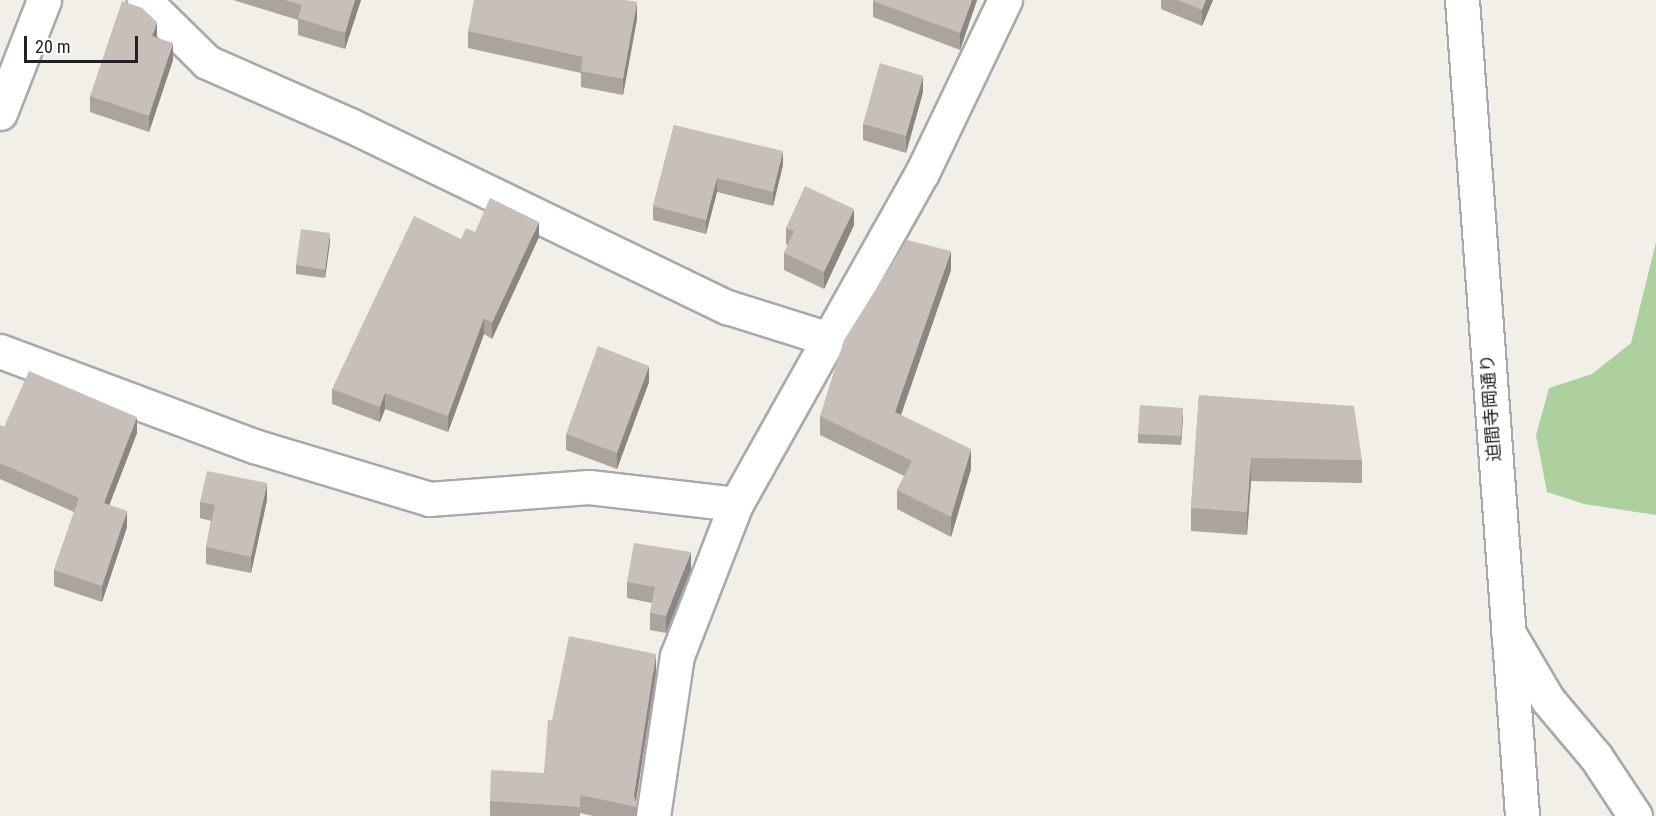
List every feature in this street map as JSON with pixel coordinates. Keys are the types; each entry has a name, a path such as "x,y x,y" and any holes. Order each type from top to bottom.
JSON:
{"street":[{"path":"0,113 44,0"},
{"path":"144,0 207,62 350,125 727,307 829,339"},
{"path":"653,816 677,656 736,504 921,173 1005,0"},
{"name":"迫間寺岡通り","path":"1462,0 1522,816"},
{"path":"0,351 254,446 429,500 589,488 736,504"},
{"path":"1508,632 1548,700 1596,757 1635,816"}],"green space":[{"path":"1656,242 1656,515 1584,504 1547,492 1536,435 1549,388 1592,374 1631,343"}],"building":[{"path":"285,0 355,0 345,33 298,18 302,5"},
{"path":"474,0 625,0 637,2 623,79 581,71 583,57 468,31"},
{"path":"873,0 972,0 960,33"},
{"path":"1178,0 1206,0 1202,10"},
{"path":"122,1 142,8 157,22 152,36 173,43 149,116 90,96"},
{"path":"880,63 923,76 906,136 863,124"},
{"path":"674,125 783,151 773,192 717,178 706,220 653,206"},
{"path":"805,186 854,209 824,272 784,253 794,231 786,228"},
{"path":"490,198 539,222 492,323 484,318 448,416 385,393 380,407 332,389 414,216 461,239 466,228 475,232"},
{"path":"301,229 330,233 325,270 296,265"},
{"path":"907,240 951,251 895,412 971,449 951,517 897,490 912,461 820,416 844,340"},
{"path":"598,346 649,366 617,453 566,434"},
{"path":"29,371 137,417 104,503 127,511 102,586 54,570 79,498 0,463 0,425 4,427"},
{"path":"1199,395 1354,406 1362,460 1251,458 1247,512 1191,508"},
{"path":"1140,405 1183,408 1181,436 1138,434"},
{"path":"207,471 267,483 251,557 206,547 215,505 200,502"},
{"path":"634,543 691,552 666,616 650,613 655,587 627,582"},
{"path":"569,636 656,654 634,795 637,807 580,795 580,807 490,801 491,770 544,773 548,720 552,720"}]}
